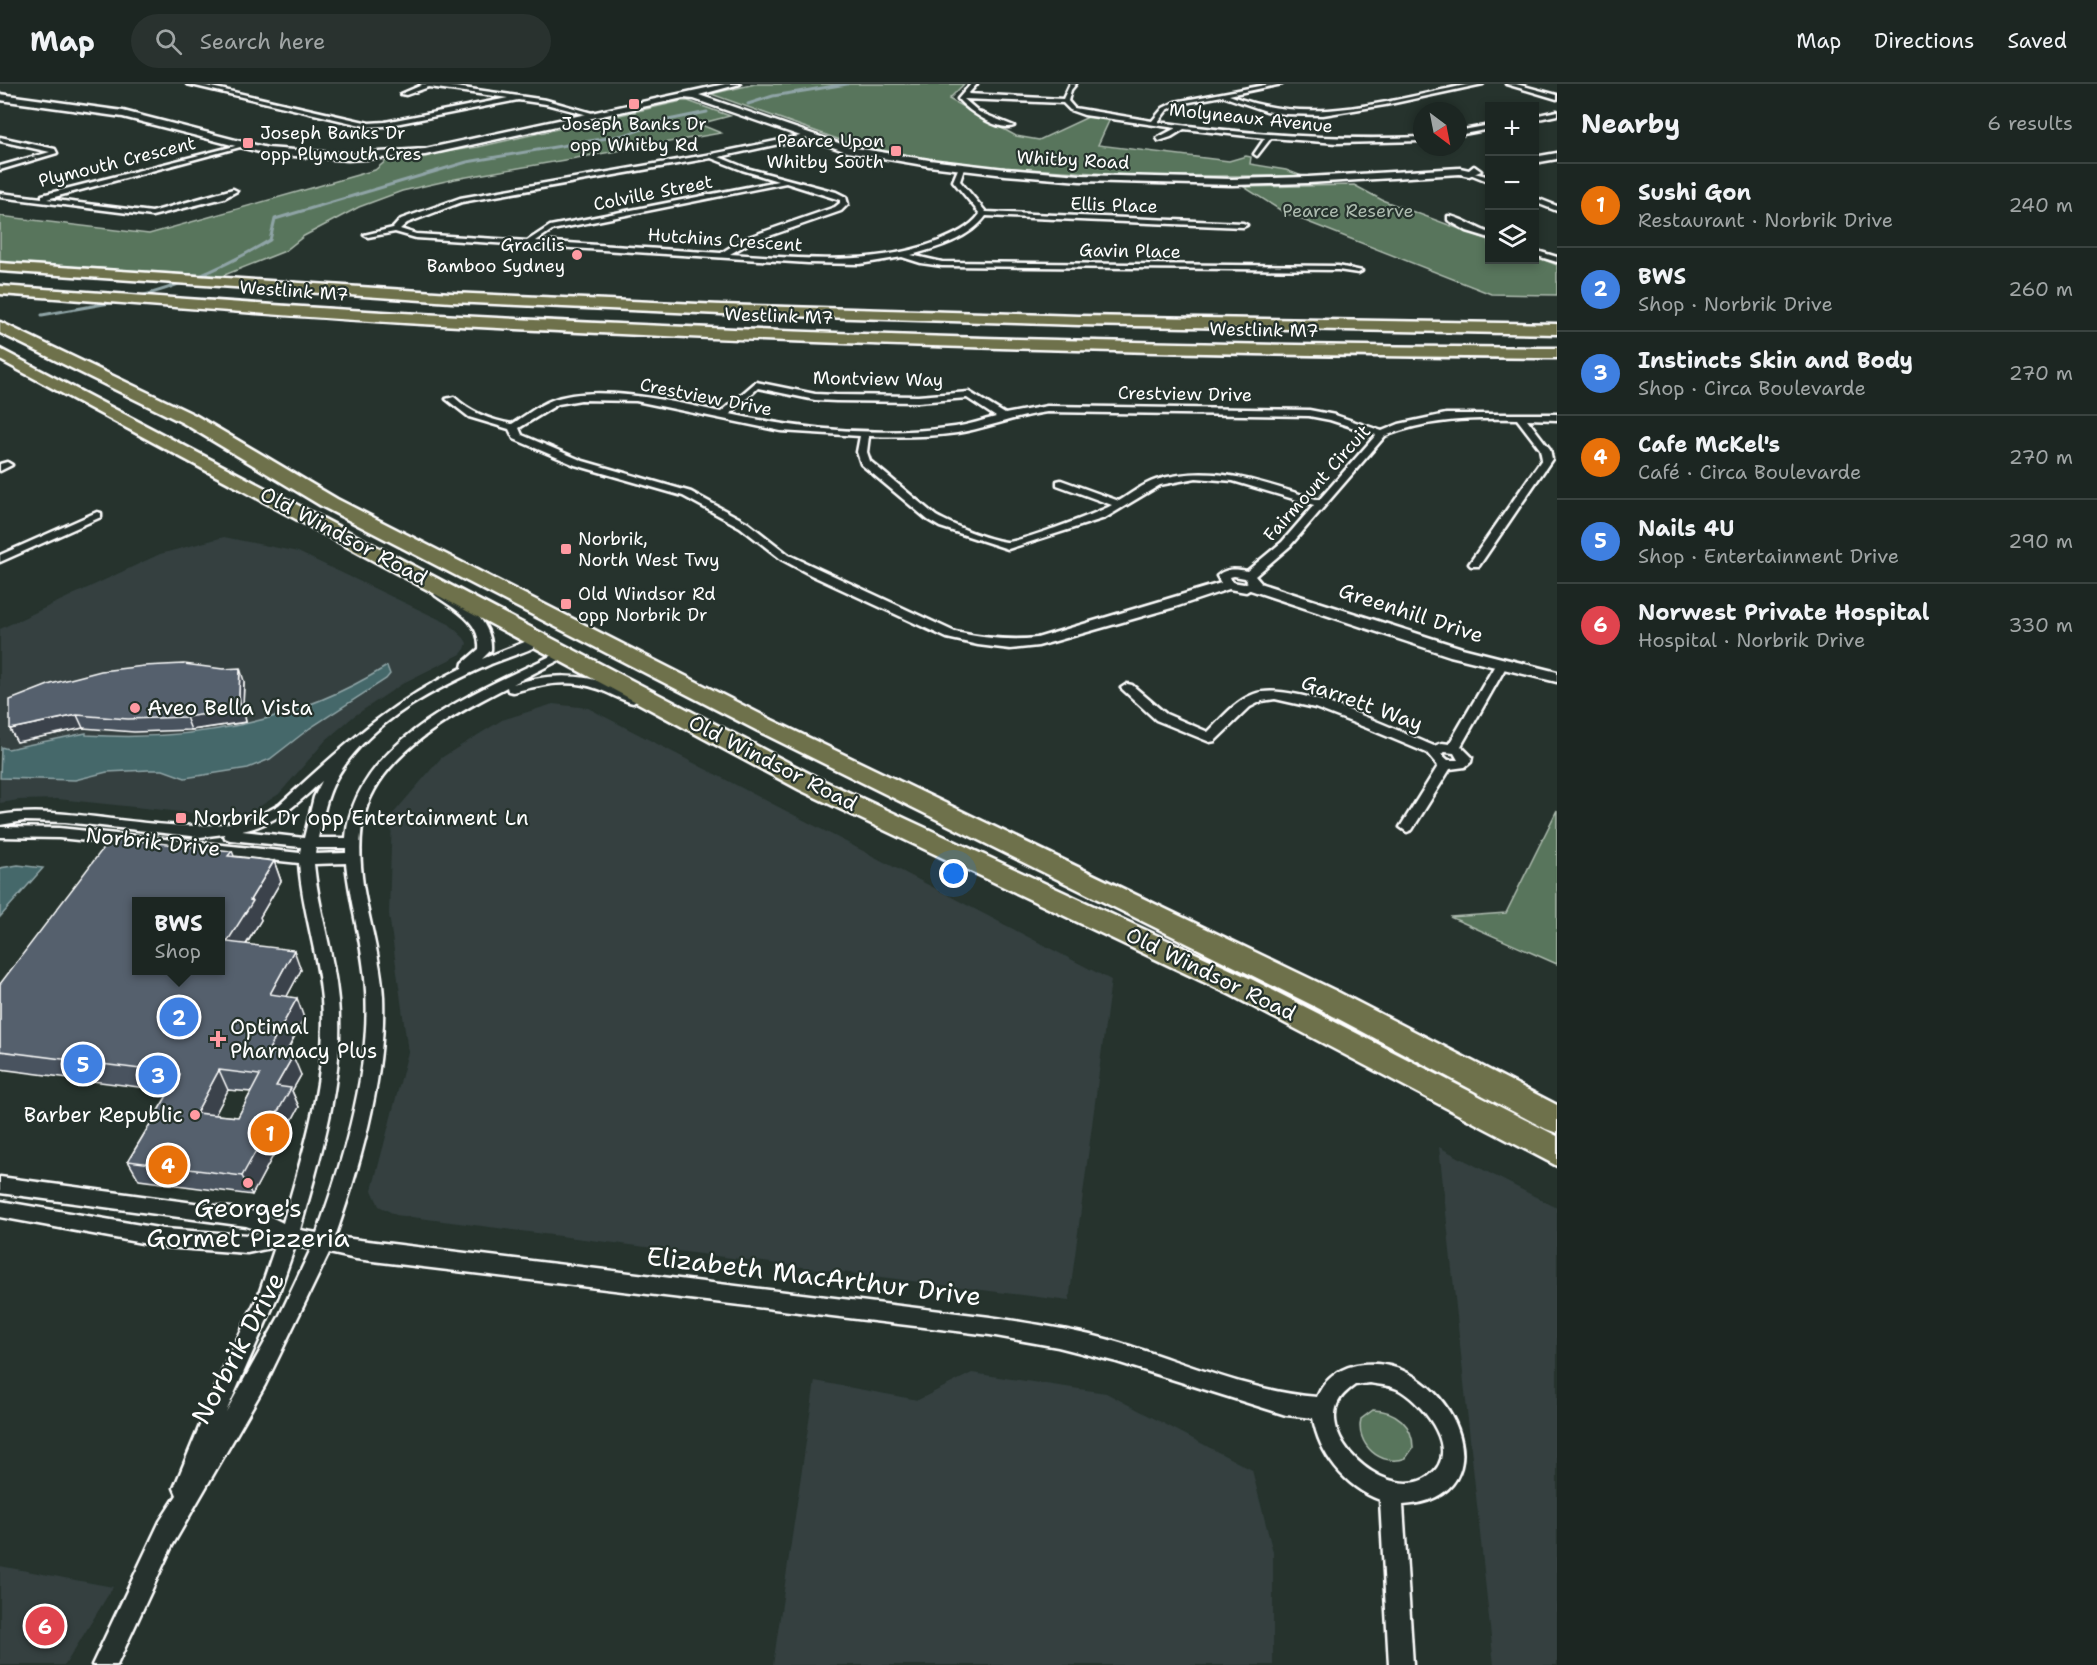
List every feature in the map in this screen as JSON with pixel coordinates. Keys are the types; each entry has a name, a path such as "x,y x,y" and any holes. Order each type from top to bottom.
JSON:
{"highway":[{"name":"Westlink M7","path":"0,267 248,285 599,305 839,315 1202,324 1557,329"},
{"name":"Westlink M7","path":"0,290 419,319 732,334 1168,348 1557,353"},
{"name":"Old Windsor Road","path":"0,327 179,414 330,503 831,759 1326,999 1529,1105 1553,1137"},
{"name":"Old Windsor Road","path":"0,354 809,784 1098,918 1553,1137"},
{"path":"541,640 561,637 596,638"},
{"path":"565,654 596,638"}],"street":[{"path":"190,84 369,125 385,124 518,98"},
{"path":"0,97 112,112 241,146 317,157 401,154 463,145 696,95 736,84"},
{"path":"974,84 961,99 970,109 1011,126"},
{"path":"963,96 1065,101 1068,90 1073,84"},
{"path":"1154,123 1165,108 1177,103 1279,84"},
{"path":"1224,95 1264,110 1316,115 1480,84"},
{"path":"1509,84 1557,97"},
{"path":"404,94 426,85 518,98 596,115"},
{"name":"Whitby Road","path":"696,95 854,151 961,169 1101,179 1219,182 1326,180 1473,171"},
{"name":"Molyneaux Avenue","path":"1065,101 1072,109 1084,113 1268,138 1341,142 1413,139"},
{"path":"1539,117 1557,113"},
{"path":"1159,139 1169,136 1182,127"},
{"path":"1467,131 1485,128"},
{"name":"Hutchins Crescent","path":"395,230 404,221 460,201 810,136"},
{"path":"1257,154 1268,138"},
{"path":"0,139 53,150 54,153 0,168"},
{"name":"Plymouth Crescent","path":"0,195 36,199 241,146"},
{"path":"712,156 744,170 833,194 843,200 844,204 838,210 746,241 724,254"},
{"path":"1539,160 1555,158"},
{"path":"1473,171 1485,168"},
{"path":"961,169 957,177 958,185 984,214"},
{"path":"1473,171 1485,177"},
{"name":"Colville Street","path":"530,242 550,228 786,182"},
{"path":"36,199 152,214 232,191"},
{"path":"1539,201 1557,209"},
{"name":"Hutchins Crescent","path":"369,235 395,230 416,236 867,262 904,255 970,230 982,220 984,214"},
{"name":"Ellis Place","path":"984,214 1243,225"},
{"path":"1451,218 1485,234"},
{"path":"1539,254 1557,260"},
{"name":"Gavin Place","path":"904,255 921,261 942,264 1338,268 1358,271"},
{"name":"Montview Way","path":"723,415 756,385 815,397 836,398 918,399 969,395 1003,417"},
{"name":"Crestview Drive","path":"514,427 555,402 581,397 636,398 781,428 865,433 958,430 1003,417 1047,409 1075,408 1309,413 1332,417 1382,434"},
{"path":"451,399 462,410 482,420 514,427 514,432 518,437 560,457 687,494 735,519 785,557 951,635 1010,645 1038,642 1171,604 1228,585 1241,589 1251,580"},
{"name":"Fairmount Circuit","path":"1251,580 1286,544 1319,503 1382,434 1400,425 1427,419 1459,416 1557,417"},
{"path":"1475,564 1547,459 1545,449 1520,417"},
{"path":"865,433 862,452 865,462 932,518 958,531 1008,546 1073,526 1121,505 1157,483 1196,475 1234,478 1319,503"},
{"path":"1061,483 1121,505"},
{"path":"0,559 97,515"},
{"path":"401,566 470,616 483,628 486,635 485,650 479,657 432,690"},
{"name":"Greenhill Drive","path":"1251,580 1429,644 1501,665 1557,677"},
{"name":"Norbrik Drive","path":"190,831 245,827 269,819 387,716 432,690 509,652 541,640"},
{"name":"Norbrik Drive","path":"164,1538 258,1379 322,1245 340,1194 365,1094 375,1019 374,980 353,850 355,822 365,794 385,765 418,734 460,708 565,654"},
{"path":"1453,748 1501,665"},
{"path":"460,708 538,681 558,677 586,681 603,685 809,784"},
{"name":"Garrett Way","path":"1126,688 1161,717 1210,738 1250,701 1263,696 1277,695 1307,701 1434,751"},
{"name":"Norbrik Drive","path":"104,1665 164,1538 232,1372 268,1295 289,1236 323,1114 332,1035 329,989 308,883 307,851 321,797 331,776 354,745"},
{"path":"1442,747 1453,748 1462,753 1466,760 1459,765 1446,764 1437,759 1434,751 1442,747"},
{"path":"1407,827 1446,764"},
{"name":"Norbrik Drive","path":"0,820 24,816 65,817 190,831 307,851"},
{"name":"Norbrik Drive","path":"0,832 46,832 307,851 353,850"},
{"path":"106,856 120,838"},
{"path":"0,1185 258,1220 289,1236"},
{"path":"0,1209 164,1238 247,1244 289,1236"},
{"name":"Elizabeth MacArthur Drive","path":"289,1236 322,1245 990,1326 1058,1337 1117,1352 1286,1405 1324,1408"},
{"path":"1370,1373 1388,1376 1408,1384 1426,1398 1451,1435 1453,1451 1451,1466 1443,1479 1428,1490 1413,1494 1391,1494 1369,1485 1349,1468 1331,1443 1324,1422 1324,1408 1330,1391 1350,1376 1370,1373"},
{"path":"1391,1494 1401,1665"}],"shaded area":[{"path":"224,537 298,552 449,624 464,638 467,643 465,649 461,654 405,682 354,716 326,740 279,794 248,814 220,816 58,799 0,803 0,629 160,554"},
{"path":"553,704 588,708 1111,980 1069,1301 396,1215 379,1206 372,1190 408,1052 389,914 392,815 441,758 502,720"},
{"path":"1439,1147 1557,1208 1557,1665 1494,1665"},
{"path":"972,1373 1106,1393 1252,1470 1273,1552 1273,1665 773,1665 815,1381 918,1400"},
{"path":"0,1566 113,1587 65,1665 0,1665"}],"green space":[{"path":"755,84 964,84 949,99 1016,136 1039,140 1088,117 1110,119 1098,145 1229,161 1246,156 1251,157 1250,164 1286,170 1302,176 1143,176 964,165 903,155 843,141 711,94"},
{"path":"682,101 730,116 699,124 721,133 455,179 402,191 359,207 304,236 285,251 222,276 0,262 0,216 149,234 375,170 387,160 478,147"},
{"name":"Pearce Reserve","path":"1354,185 1382,200 1485,239 1485,264 1539,264 1539,258 1557,265 1557,295 1491,294 1285,213 1244,187"},
{"path":"1557,810 1557,964 1450,917 1506,913"},
{"path":"1373,1410 1389,1413 1402,1420 1410,1432 1413,1448 1406,1458 1388,1460 1379,1457 1366,1445 1360,1428 1361,1419"}],"water":[{"path":"387,666 390,674 386,679 310,728 270,759 248,768 185,778 163,770 149,770 107,772 75,780 0,778 1,747 8,749 86,733 86,735 125,736 165,735 242,724 279,715 316,702 352,686"},
{"path":"18,865 43,868 0,917 0,868"}],"building":[{"name":"Aveo Bella Vista","path":"184,664 223,669 240,668 241,709 186,717 128,719 77,715 10,729 10,700 51,684 101,671"},
{"path":"111,838 232,851 228,856 274,861 250,900 253,901 227,942 294,950 270,994 297,998 267,1053 293,1056 276,1086 291,1088 242,1176 128,1161 180,1074 0,1051 0,984","holes":["219,1070 260,1075 238,1117 196,1113"]}],"waterway":[{"path":"748,104 773,96 847,84"},
{"path":"137,297 189,280 222,266 270,240 275,219 467,162 625,135 668,120 707,112"},
{"path":"42,315 121,301"}],"place":[{"name":"Joseph Banks Dr opp Whitby Rd","path":"634,104"},
{"name":"Joseph Banks Dr opp Plymouth Cres","path":"248,143"},
{"name":"Pearce Upon Whitby South","path":"896,151"},
{"name":"Gracilis Bamboo Sydney","path":"577,255"},
{"name":"Norbrik, North West Twy","path":"566,549"},
{"name":"Old Windsor Rd opp Norbrik Dr","path":"566,604"},
{"name":"Aveo Bella Vista","path":"135,708"},
{"name":"Norbrik Dr opp Entertainment Ln","path":"181,818"},
{"name":"BWS","path":"179,1017"},
{"name":"Optimal Pharmacy Plus","path":"218,1039"},
{"name":"Nails 4U","path":"83,1064"},
{"name":"Instincts Skin and Body","path":"158,1075"},
{"name":"Barber Republic","path":"195,1115"},
{"name":"Sushi Gon","path":"270,1133"},
{"name":"Cafe McKel's","path":"168,1165"},
{"name":"George's Gormet Pizzeria","path":"248,1183"},
{"name":"Norwest Private Hospital","path":"45,1626"}]}
